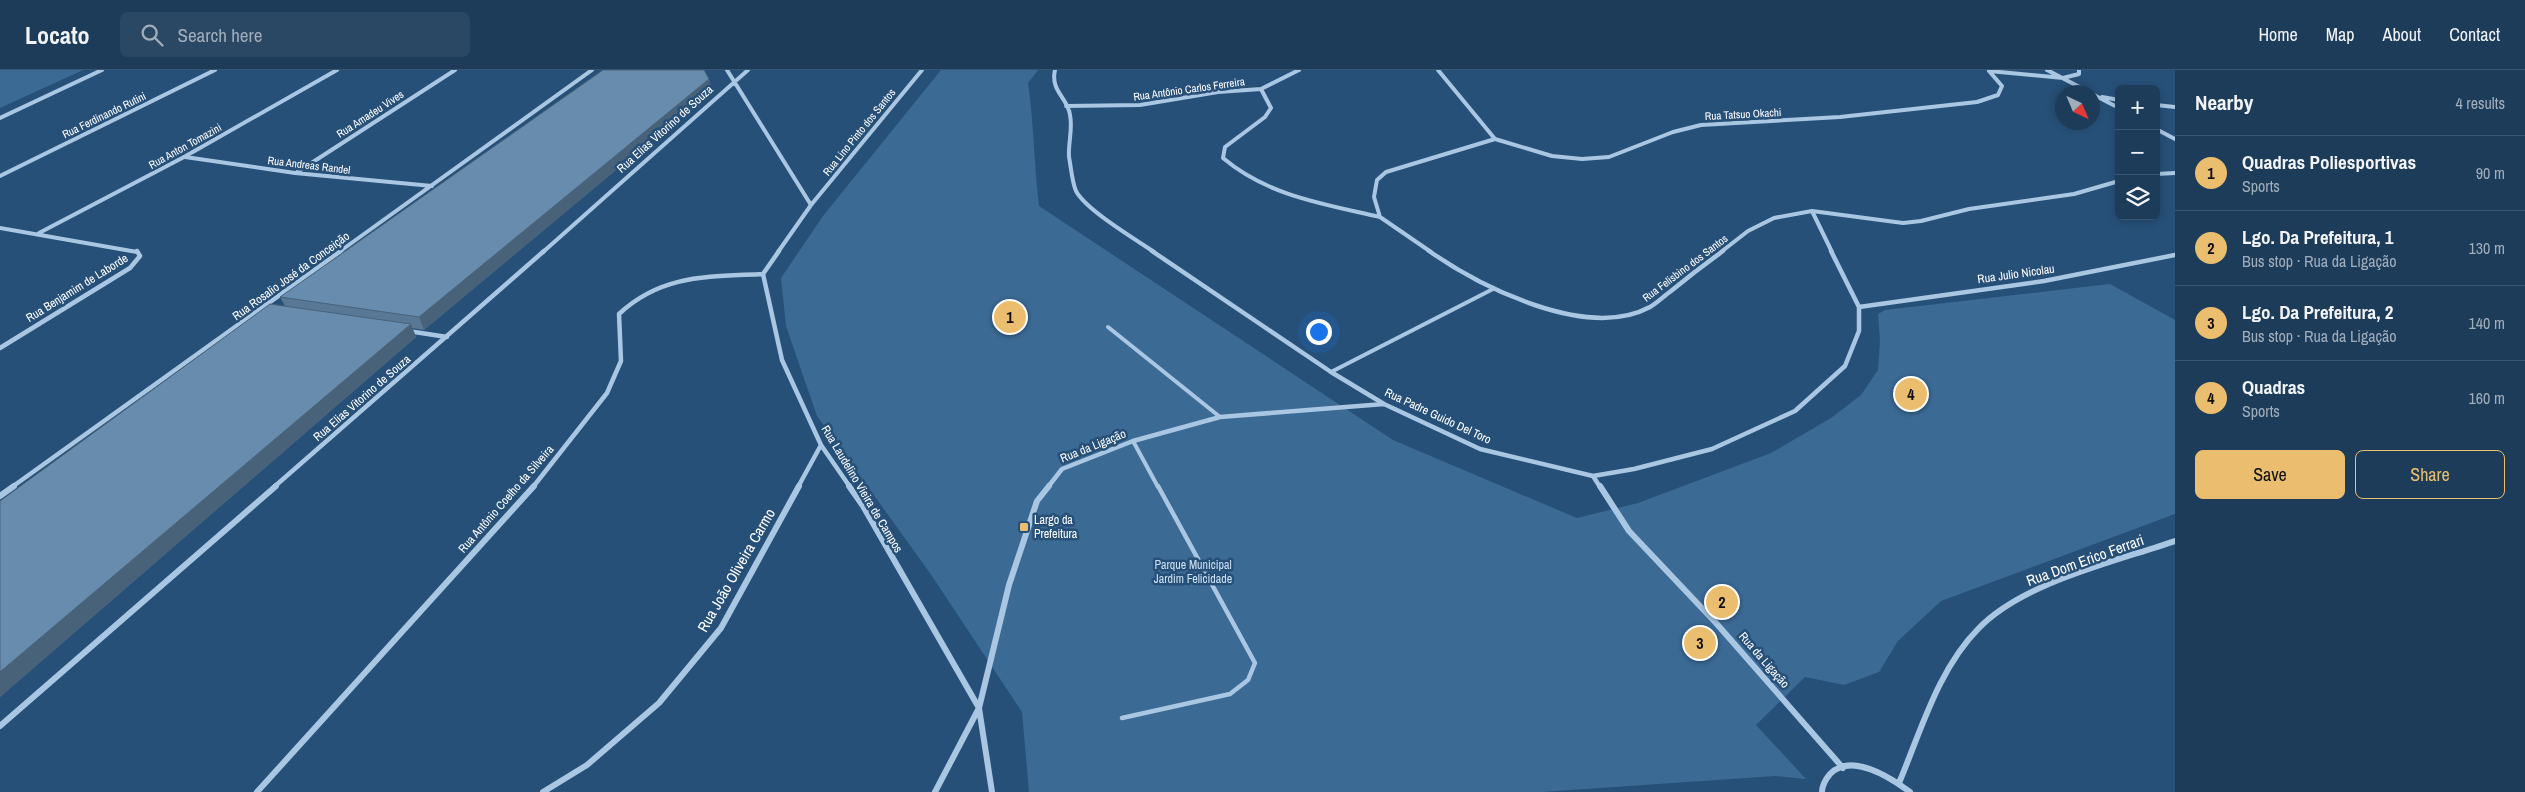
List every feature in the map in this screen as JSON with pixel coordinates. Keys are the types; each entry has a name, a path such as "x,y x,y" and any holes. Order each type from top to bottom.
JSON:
{"street":[{"path":"0,118 102,70"},
{"name":"Rua Ferdinando Rutini","path":"0,176 215,70"},
{"name":"Rua Anton Tomazini","path":"39,233 184,157 338,70"},
{"name":"Rua Amadeu Vives","path":"295,173 455,70"},
{"name":"Rua Rosalio José da Conceição","path":"0,496 592,70"},
{"path":"727,70 811,205 763,274"},
{"path":"733,82 748,70"},
{"name":"Rua Lino Pinto dos Santos","path":"811,205 922,70"},
{"name":"Rua Padre Guido Del Toro","path":"1055,70 1053,79 1066,106 1072,129 1069,155 1076,191 1098,214 1332,372 1384,404 1480,449 1592,476 1634,469 1712,449 1795,411 1845,366 1859,331 1859,307 1812,211"},
{"path":"1261,89 1299,70"},
{"path":"1380,217 1374,197 1377,180 1386,172 1494,140 1438,70"},
{"path":"1988,70 2063,78 2075,77 2079,74 2079,70"},
{"name":"Rua Tatsuo Okachi","path":"1494,140 1552,156 1582,159 1609,157 1673,132 1701,125 1840,117 1977,102 1998,95 2002,86 1988,70"},
{"path":"2047,70 2076,85"},
{"name":"Rua Elias Vitorino de Souza","path":"0,726 447,337 733,82"},
{"name":"Rua Antônio Carlos Ferreira","path":"1066,106 1140,106 1218,92 1261,89 1271,108 1264,117 1225,147 1223,158 1238,172 1276,191 1380,217"},
{"path":"2100,97 2115,99"},
{"path":"2100,98 2115,106"},
{"path":"2160,105 2175,107"},
{"path":"2159,130 2175,139"},
{"name":"Rua Andreas Randel","path":"184,157 295,173 432,186"},
{"path":"2160,174 2175,172"},
{"name":"Rua Felisbino dos Santos","path":"1380,217 1441,259 1493,289 1517,299 1561,312 1597,317 1624,316 1650,307 1748,231 1774,218 1812,211 1903,222 1921,221 1969,209 2074,194 2115,182"},
{"name":"Rua Benjamim de Laborde","path":"0,228 136,250 140,256 130,268 0,348"},
{"name":"Rua Julio Nicolau","path":"1859,307 2044,281 2175,255"},
{"name":"Rua Laudelino Vieira de Campos","path":"763,274 782,360 821,445 863,506 978,708 992,792"},
{"name":"Rua Antônio Coelho da Silveira","path":"257,792 532,488 607,393 621,361 619,314 631,300 650,288 676,280 763,274"},
{"path":"260,310 270,311"},
{"path":"398,330 447,337"},
{"name":"Rua da Ligação","path":"978,708 1009,585 1037,501 1062,469 1133,442 1220,417 1384,404"},
{"name":"Rua João Oliveira Carmo","path":"543,792 587,765 659,703 721,628 821,445"},
{"name":"Rua da Ligação","path":"1592,476 1629,531 1716,623 1843,768"},
{"name":"Rua Dom Erico Ferrari","path":"1899,783 1940,686 1956,659 1978,629 2005,606 2036,589 2175,541"},
{"path":"935,792 978,708"},
{"path":"1822,792 1821,788 1829,774 1843,768 1862,768 1881,773 1910,792"}],"lane":[{"path":"1332,372 1493,289"},
{"path":"1108,327 1220,417"},
{"path":"1122,718 1230,694 1248,680 1255,662 1133,442"}],"green space":[{"path":"0,70 83,70 0,108"},
{"name":"Parque Municipal Jardim Felicidade","path":"941,70 1038,70 1028,83 1039,206 1393,440 1577,518 1638,503 1771,453 1831,418 1861,395 1878,370 1880,341 1878,314 1885,310 2110,284 2175,320 2175,514 1941,601 1898,641 1879,672 1844,685 1805,677 1756,725 1806,779 1775,776 1541,792 1029,792 1022,712 932,576 817,416 786,326 781,278 823,216"}],"building":[{"path":"603,70 704,70 709,79 419,317 280,297"},
{"path":"270,304 411,324 0,672 0,501"}],"place":[{"name":"Quadras Poliesportivas","path":"1010,317"},
{"name":"Quadras","path":"1911,394"},
{"name":"Largo da Prefeitura","path":"1024,527"},
{"name":"Lgo. Da Prefeitura, 1","path":"1722,602"},
{"name":"Lgo. Da Prefeitura, 2","path":"1700,643"}]}
